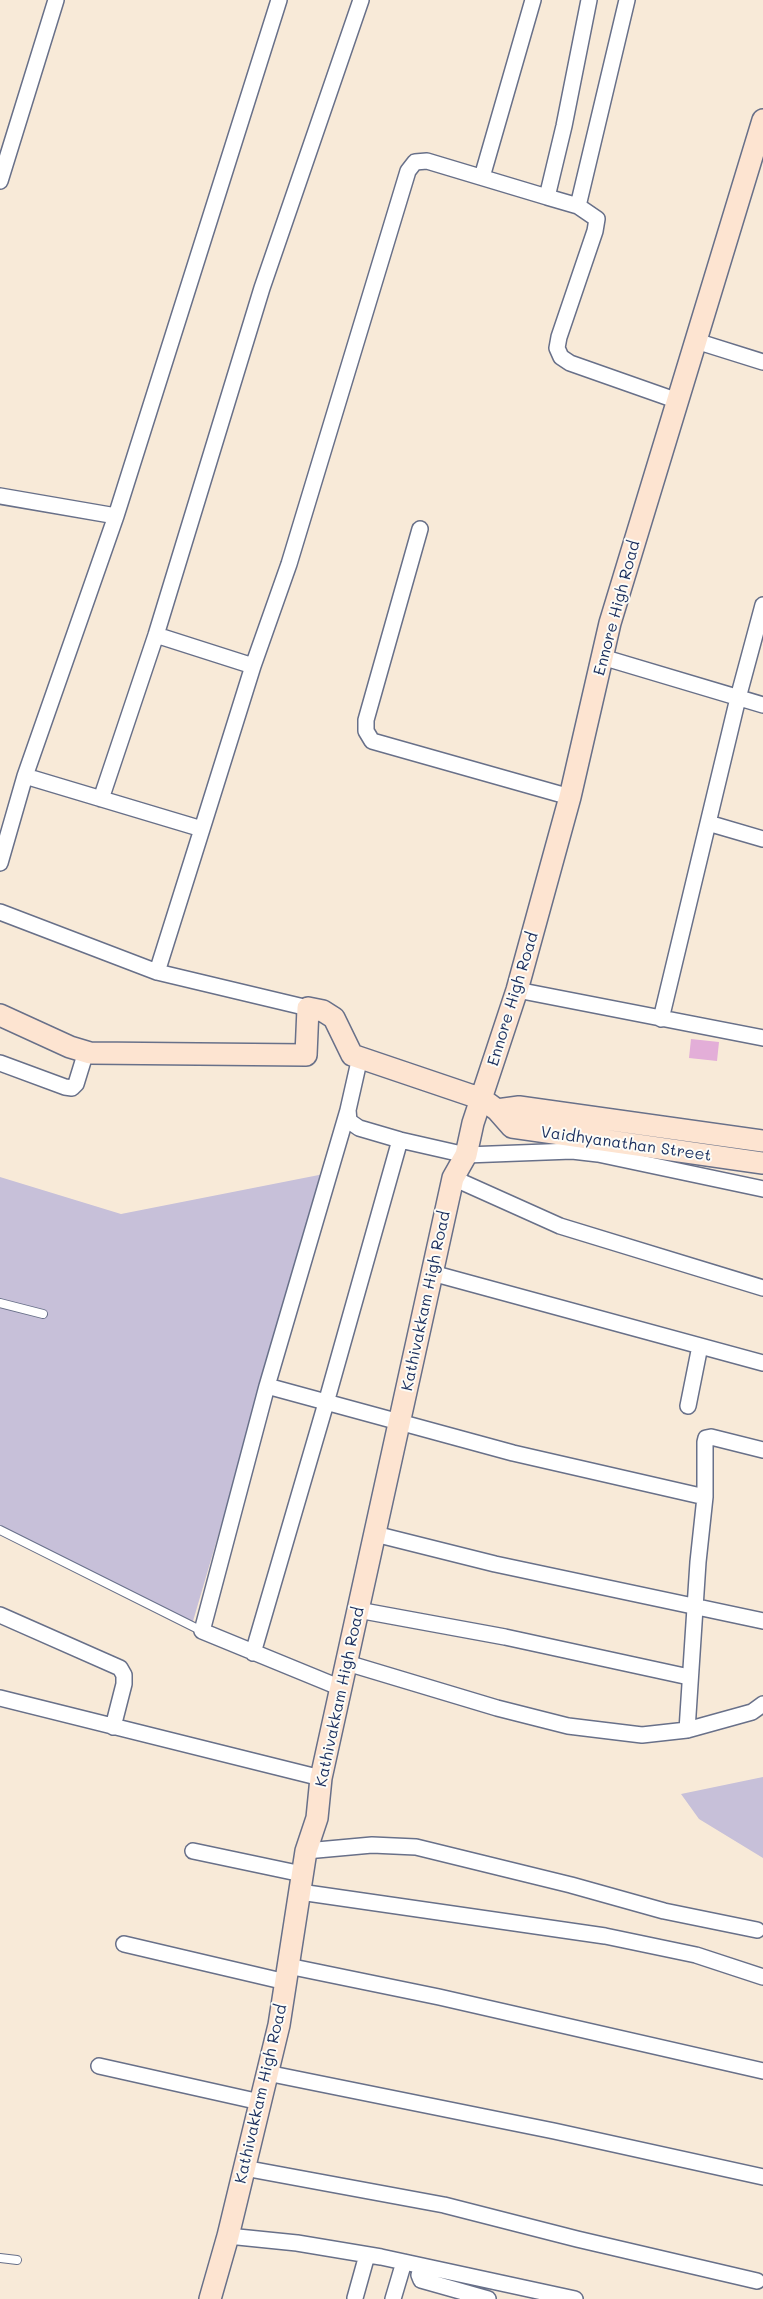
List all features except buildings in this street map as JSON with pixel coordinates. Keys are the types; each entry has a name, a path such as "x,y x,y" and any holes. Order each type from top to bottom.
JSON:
{"main road":[{"name":"Ennore High Road","path":"489,1104 517,990 570,797 610,623 763,120"},
{"path":"0,1015 70,1047 90,1053 306,1055 308,1008 323,1011 334,1018 352,1055 489,1104"},
{"name":"Vaidhyanathan Street","path":"489,1104 763,1141"},
{"name":"Vaidhyanathan Street","path":"489,1104 508,1124 518,1129 763,1163"},
{"name":"Kathivakkam High Road","path":"210,2299 228,2236 279,2025 306,1851 317,1818 321,1778 453,1178 466,1155 473,1123 489,1104"}],"street":[{"path":"0,181 56,0"},
{"path":"0,863 25,776 116,516 279,0"},
{"path":"101,799 156,635 262,288 361,0"},
{"path":"482,177 533,0"},
{"path":"547,196 564,126 589,0"},
{"path":"578,206 627,0"},
{"path":"158,972 253,666 288,564 408,171 415,162 427,161 547,196 578,206 596,219 595,230 559,337 557,348 561,357 570,363 678,401"},
{"path":"696,341 763,362"},
{"path":"0,496 116,516"},
{"path":"420,529 366,720 366,731 372,741 570,797"},
{"path":"661,1019 738,698 763,605"},
{"path":"156,635 253,666"},
{"path":"602,657 763,706"},
{"path":"25,776 202,829"},
{"path":"708,823 763,838"},
{"path":"0,912 158,972 308,1008"},
{"path":"517,990 763,1038"},
{"path":"0,1064 72,1088 76,1084 84,1058 90,1053"},
{"path":"341,1688 202,1631 266,1386 348,1110 360,1057"},
{"path":"348,1110 349,1121 359,1128 400,1140 466,1155 572,1152 598,1154 763,1189"},
{"path":"253,1653 400,1140"},
{"path":"453,1178 560,1226 763,1288"},
{"path":"432,1273 763,1364"},
{"path":"688,1406 700,1346"},
{"path":"266,1386 512,1453 705,1497"},
{"path":"687,1730 694,1607 705,1497 706,1438 711,1436 763,1450"},
{"path":"375,1534 495,1564 763,1621"},
{"path":"358,1610 505,1636 689,1677"},
{"path":"0,1614 120,1668 124,1675 124,1684 113,1727"},
{"path":"347,1663 497,1708 568,1726 642,1735 687,1730 752,1712 763,1704"},
{"path":"0,1698 321,1778"},
{"path":"306,1851 372,1845 416,1846 571,1884 664,1911 757,1930"},
{"path":"193,1851 301,1883 605,1936 696,1955 763,1977"},
{"path":"124,1944 287,1974 439,1997 763,2071"},
{"path":"99,2066 260,2102"},
{"path":"267,2073 516,2123 763,2177"},
{"path":"244,2168 444,2205 577,2239 757,2281"},
{"path":"228,2236 298,2244 367,2255 422,2266 531,2294 575,2299"},
{"path":"355,2298 367,2255"},
{"path":"393,2299 404,2262"},
{"path":"422,2266 419,2275 421,2280 488,2299"}],"lane":[{"path":"0,1303 42,1314"},
{"path":"0,1530 202,1631"},
{"path":"0,2258 18,2260"}],"shaded area":[{"path":"324,1174 191,1628 0,1535 0,1177 121,1214"},
{"path":"763,1777 763,1858 699,1819 681,1794"}]}
